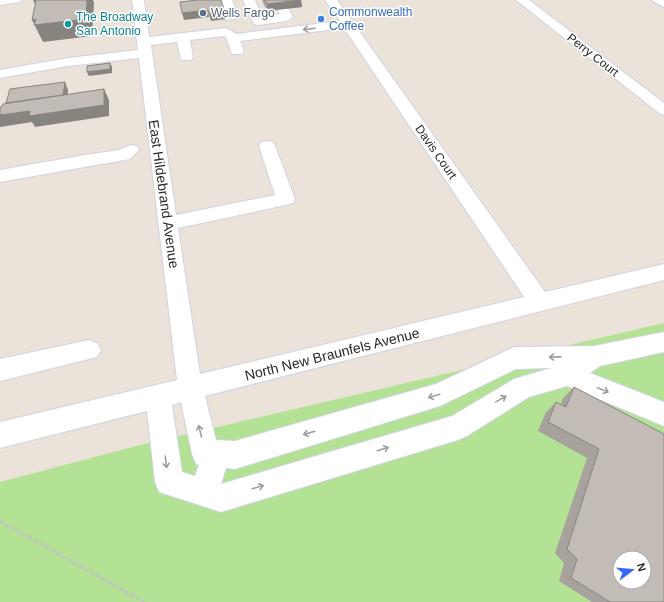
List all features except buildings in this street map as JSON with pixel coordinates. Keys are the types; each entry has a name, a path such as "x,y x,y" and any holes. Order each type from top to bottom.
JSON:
{"street":[{"path":"0,2 16,0"},
{"name":"East Hildebrand Avenue","path":"138,0 190,388 206,454 216,454"},
{"path":"226,0 232,16 226,17"},
{"path":"249,0 258,21 287,17 283,9"},
{"name":"Davis Court","path":"331,0 540,303"},
{"name":"Perry Court","path":"522,0 664,110"},
{"path":"657,0 664,4"},
{"path":"234,38 348,24"},
{"path":"0,75 42,66 90,59 183,37 226,32 234,38 237,51"},
{"path":"183,37 186,57"},
{"path":"79,47 85,48 90,59"},
{"path":"42,66 44,57 54,51"},
{"path":"168,224 286,199 267,146"},
{"path":"0,176 124,154 131,150 158,149"},
{"name":"North New Braunfels Avenue","path":"0,435 664,272"},
{"path":"204,493 216,454 235,455 440,394 514,358 594,356 664,342"},
{"path":"0,370 89,350"},
{"path":"158,396 169,482 221,498 458,427 523,387 566,376 594,356"},
{"path":"566,376 664,414"}],"path":[{"path":"0,521 144,602"}],"green space":[{"path":"664,323 664,602 0,602 0,482 140,445"}],"place":[{"name":"Wells Fargo","path":"203,13"},
{"name":"Commonwealth Coffee","path":"321,19"},
{"name":"The Broadway San Antonio","path":"68,24"}]}
